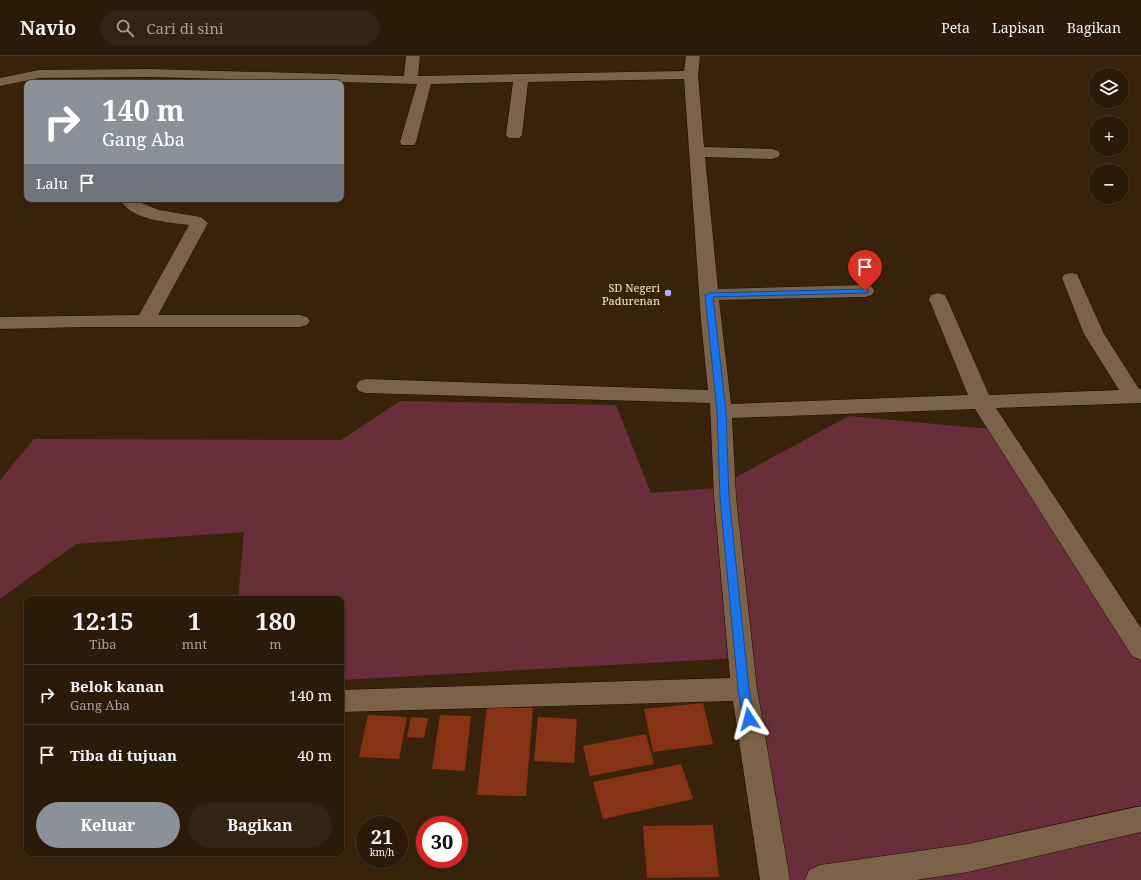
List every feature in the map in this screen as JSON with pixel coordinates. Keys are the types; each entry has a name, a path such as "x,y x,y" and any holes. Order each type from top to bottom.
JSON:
{"street":[{"path":"408,142 418,80 413,56"},
{"path":"0,82 39,74 150,73 418,80 521,78 692,66 697,152 709,295 721,404 725,497 744,689 775,880"},
{"path":"514,135 521,78"},
{"path":"697,152 772,154"},
{"path":"130,202 132,207 142,211 199,223 145,322"},
{"path":"1071,278 1094,334 1137,396"},
{"path":"709,295 865,291"},
{"path":"938,299 982,403 1141,649"},
{"path":"0,323 300,321"},
{"path":"366,386 721,404 982,403 1137,396"},
{"path":"344,701 744,689"},
{"path":"820,880 968,858 1141,819"}],"shaded area":[{"path":"400,401 616,405 651,493 716,488 849,416 989,429 1141,632 1141,880 764,880 740,658 344,680 344,596 238,596 244,532 76,544 0,599 0,480 34,439 341,440"}],"building":[{"path":"703,703 713,744 653,752 644,709"},
{"path":"487,706 533,708 526,796 477,795"},
{"path":"368,715 407,717 399,759 359,757"},
{"path":"440,715 471,716 465,771 432,769"},
{"path":"411,717 428,718 424,738 407,737"},
{"path":"538,717 577,719 574,763 534,761"},
{"path":"646,734 654,764 590,776 583,746"},
{"path":"681,764 693,799 603,819 593,782"},
{"path":"713,825 719,877 647,878 643,826"}],"place":[{"name":"SD Negeri Padurenan","path":"668,293"}],"route":[{"path":"749,719 744,689 725,497 722,411 709,295 865,291"}]}
